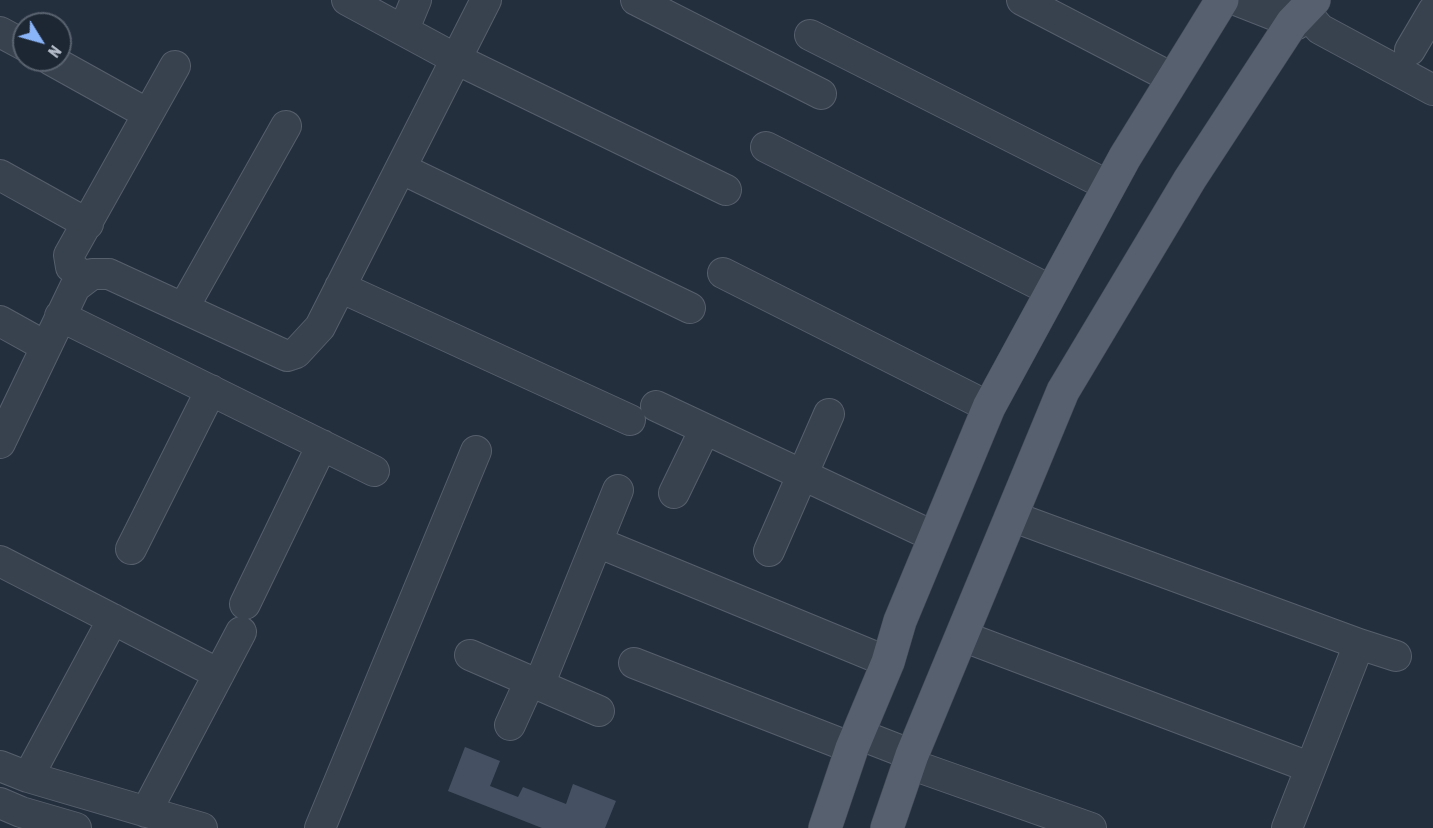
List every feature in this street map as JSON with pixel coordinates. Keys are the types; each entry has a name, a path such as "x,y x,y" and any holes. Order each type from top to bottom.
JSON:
{"main road":[{"path":"825,828 855,741 888,662 900,621 989,407 1109,186 1172,78 1222,0"},
{"path":"888,828 911,760 1063,391 1190,179 1302,13"}],"street":[{"path":"347,0 404,28 456,59 726,190"},
{"path":"404,28 416,0"},
{"path":"0,443 75,287 92,274 109,274 287,356 296,353 320,327 486,0"},
{"path":"636,0 821,94"},
{"path":"1022,0 1172,78"},
{"path":"1236,0 1302,13 1433,90"},
{"path":"1410,50 1433,10"},
{"path":"810,35 1109,186"},
{"path":"86,278 71,267 69,255 175,66"},
{"path":"72,72 148,114"},
{"path":"184,307 286,126"},
{"path":"766,147 1052,291"},
{"path":"402,169 690,308"},
{"path":"0,175 88,224"},
{"path":"723,273 989,407"},
{"path":"340,287 630,420"},
{"path":"60,316 374,471"},
{"path":"0,321 45,346"},
{"path":"131,549 211,390"},
{"path":"656,406 935,537"},
{"path":"769,551 829,414"},
{"path":"674,493 705,429"},
{"path":"146,813 219,674 322,445"},
{"path":"320,828 476,451"},
{"path":"510,725 534,683 618,490"},
{"path":"1011,516 1396,656"},
{"path":"597,542 888,662"},
{"path":"0,561 219,674"},
{"path":"28,777 113,619"},
{"path":"962,636 1309,767"},
{"path":"1287,828 1359,644"},
{"path":"470,655 599,711"},
{"path":"634,663 911,760 1039,819 1091,828"},
{"path":"0,766 28,777 202,828"},
{"path":"11,814 76,828"}],"building":[{"path":"465,747 500,761 490,786 518,797 523,787 566,804 573,784 616,801 605,828 542,828 448,791"}]}
